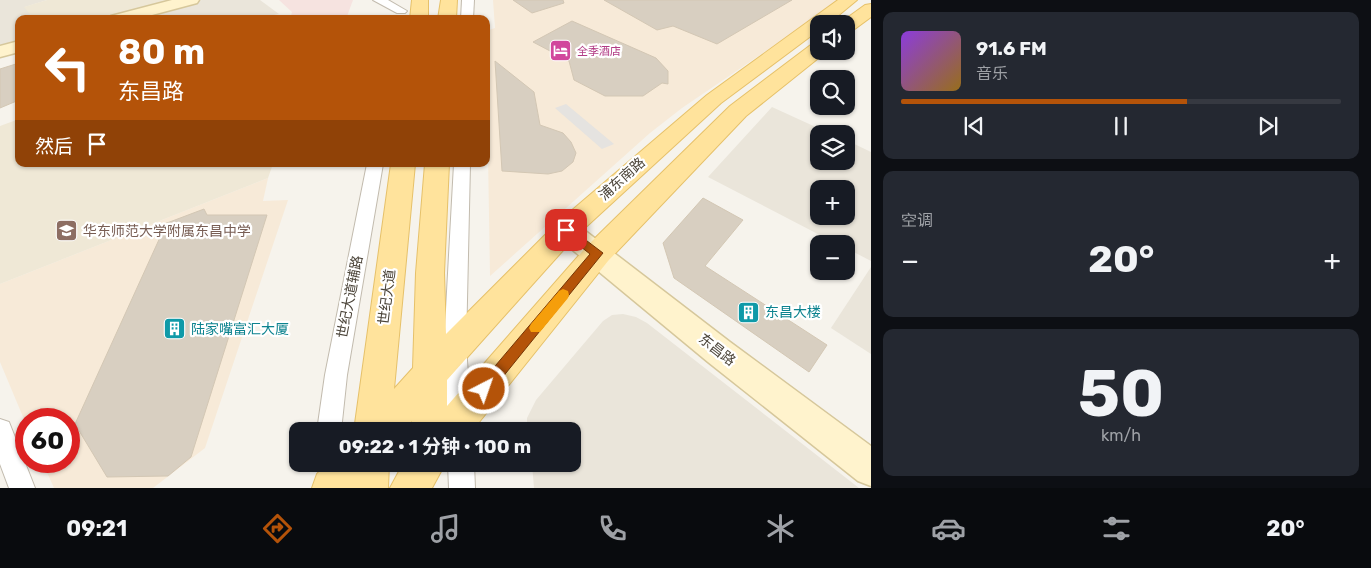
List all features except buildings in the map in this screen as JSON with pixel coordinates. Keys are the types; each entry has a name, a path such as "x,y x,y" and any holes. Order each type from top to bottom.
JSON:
{"main road":[{"path":"418,15 420,0"},
{"path":"447,15 449,0"},
{"name":"浦东南路","path":"388,422 455,346 566,230 714,100 849,0"},
{"path":"855,21 871,9"},
{"path":"454,422 598,253 738,111 810,55"},
{"name":"世纪大道","path":"373,422 403,167"},
{"path":"437,167 430,273 429,376 447,422"},
{"path":"332,488 345,472"},
{"path":"368,488 369,472"},
{"path":"409,488 420,472"},
{"path":"430,488 431,472"}],"street":[{"path":"133,15 191,0"},
{"path":"379,0 401,10 420,0"},
{"path":"467,15 468,0"},
{"path":"0,52 15,47"},
{"name":"世纪大道辅路","path":"330,422 336,375 374,167"},
{"path":"449,422 455,346 462,167"},
{"name":"东昌路","path":"566,230 598,253 719,352 871,468"},
{"path":"0,430 22,488"},
{"path":"326,488 327,472"},
{"path":"356,488 361,472"},
{"path":"461,472 462,488"}],"shaded area":[{"path":"0,0 47,0 25,7 31,15 15,15 15,43 0,47"},
{"path":"47,0 175,0 120,15 31,15 24,7"},
{"path":"202,0 260,0 279,14 274,15 144,15"},
{"path":"279,0 353,0 347,15 291,15 292,12"},
{"path":"493,0 841,0 819,15 810,15 810,21 682,108 650,133 490,276 488,167 490,167 490,30 495,28"},
{"path":"566,104 614,144 602,149 555,108"},
{"path":"772,107 811,125 810,170 855,170 855,144 871,152 871,261 855,253 855,235 820,235 708,177"},
{"name":"华东师范大学附属东昌中学","path":"15,120 15,167 272,167 268,178 0,284 0,126"},
{"path":"268,178 263,201 288,200 205,448 153,488 54,488 47,473 80,473 80,408 19,408 0,362 0,284"},
{"path":"871,267 871,354 831,328"},
{"path":"623,314 636,317 647,323 859,488 534,488 533,472 581,472 581,422 527,422 527,418 536,400 603,321 612,315"}],"slow traffic":[{"path":"536,328 563,295"}],"place":[{"name":"全季酒店","path":"561,51"},
{"name":"华东师范大学附属东昌中学","path":"67,231"},
{"name":"东昌大楼","path":"749,312"},
{"name":"陆家嘴富汇大厦","path":"175,329"}],"route":[{"path":"484,389 598,253 566,230"}]}
